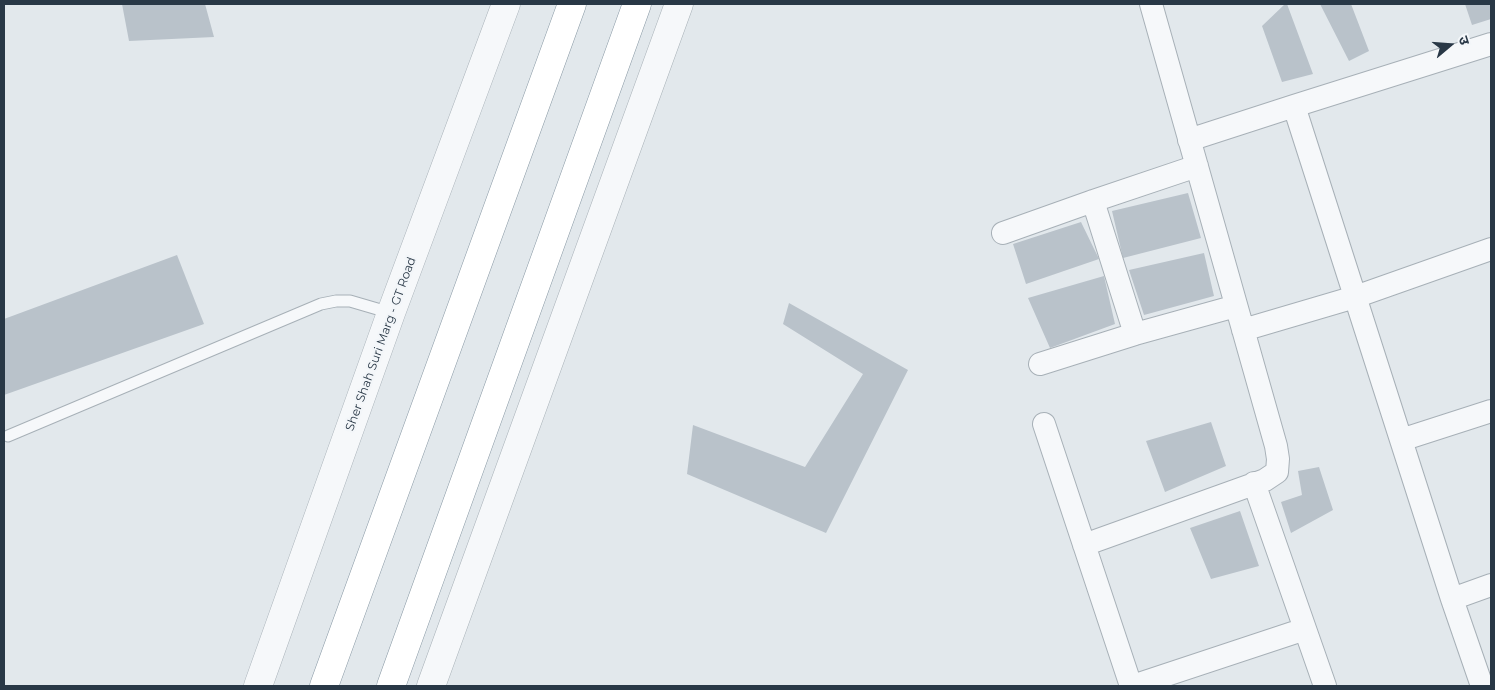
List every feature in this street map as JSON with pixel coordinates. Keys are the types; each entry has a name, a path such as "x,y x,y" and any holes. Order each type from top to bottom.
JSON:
{"highway":[{"path":"324,686 572,4"},
{"path":"391,686 637,4"}],"street":[{"name":"Sher Shah Suri Marg - GT Road","path":"258,686 392,313 506,4"},
{"path":"431,686 679,4"},
{"path":"1084,545 1265,480 1277,472 1276,446 1151,4"},
{"path":"1190,140 1491,44"},
{"path":"1294,106 1400,440 1482,686"},
{"path":"1003,233 1197,166"},
{"path":"1093,201 1135,334"},
{"path":"1243,330 1355,297 1491,249"},
{"path":"1040,364 1135,334 1236,306"},
{"path":"1400,440 1491,411"},
{"path":"1044,424 1132,686 1305,629"},
{"path":"1254,483 1325,686"},
{"path":"1452,599 1491,585"}],"lane":[{"path":"8,436 321,304 350,301 392,313"}],"building":[{"path":"122,4 205,4 214,37 129,41"},
{"path":"1287,4 1313,74 1282,82 1262,26"},
{"path":"1320,4 1351,4 1369,51 1349,61"},
{"path":"1465,4 1491,4 1491,19 1472,25"},
{"path":"1188,193 1201,238 1123,258 1112,211"},
{"path":"1081,222 1099,259 1026,284 1013,244"},
{"path":"1204,253 1214,296 1144,315 1129,270"},
{"path":"177,255 204,324 4,395 4,319"},
{"path":"1104,276 1115,324 1050,348 1028,298"},
{"path":"789,303 908,370 826,533 687,474 693,425 805,467 863,374 783,324"},
{"path":"1211,422 1226,466 1165,492 1146,441"},
{"path":"1319,467 1333,510 1291,533 1281,502 1302,495 1298,471"},
{"path":"1240,511 1259,566 1211,579 1190,528"}]}
